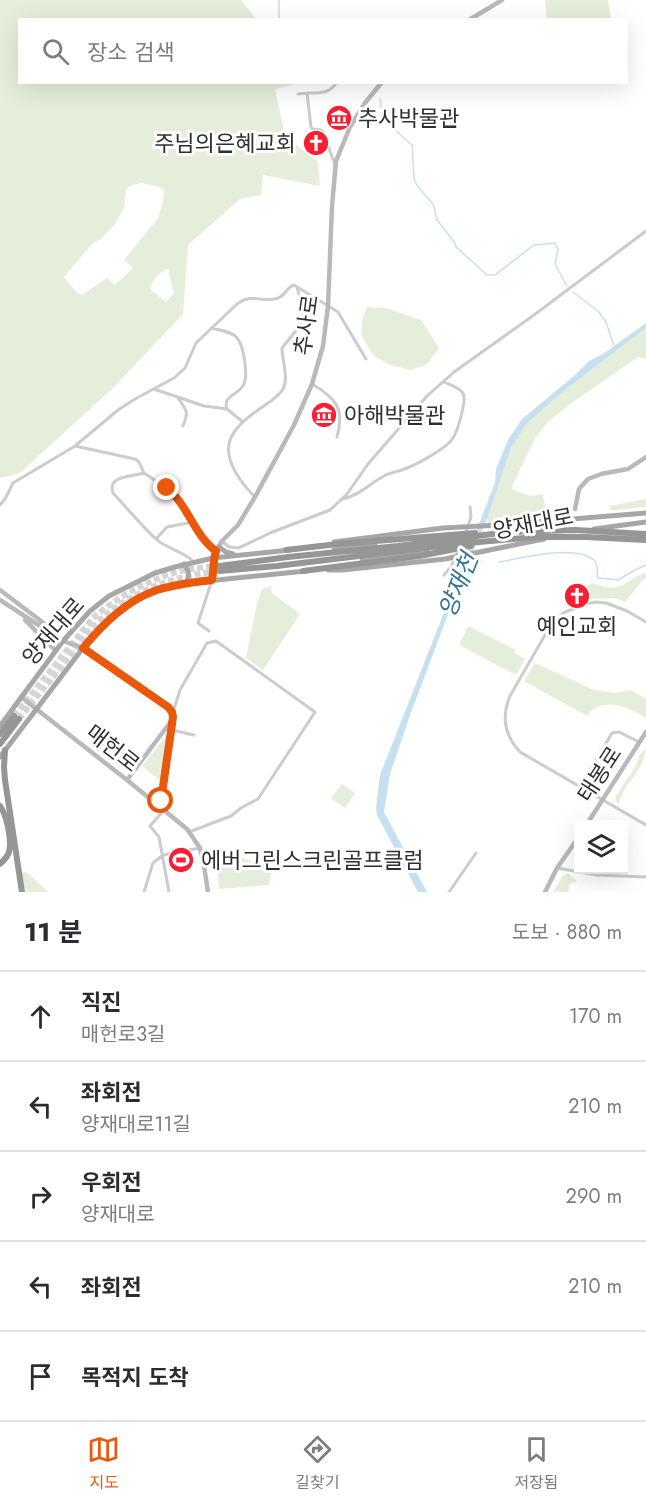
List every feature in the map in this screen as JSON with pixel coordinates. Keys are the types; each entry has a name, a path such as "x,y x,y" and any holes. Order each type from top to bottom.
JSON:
{"highway":[{"path":"287,554 576,530 646,534"},
{"path":"397,546 458,534 646,540"},
{"path":"303,571 427,555 509,536"},
{"name":"양재대로","path":"287,554 220,568 277,566 397,546"},
{"path":"0,734 16,718 0,744"},
{"path":"5,750 5,780 22,892"},
{"path":"0,806 6,818 9,847 7,856 0,864"}],"main road":[{"name":"양재대로","path":"0,726 63,641 90,611 109,596 154,573 213,558 287,554 341,541 464,526 646,513"},
{"name":"양재대로","path":"0,757 103,624 139,597 156,590 212,580 303,571 343,570 487,550 603,527 646,522"},
{"path":"219,546 230,554 244,555"},
{"path":"277,566 416,552 450,555"},
{"path":"184,564 189,574 186,583"}],"street":[{"path":"472,18 502,0"},
{"path":"298,94 329,91 336,84"},
{"path":"374,84 378,87"},
{"name":"추사로","path":"213,558 219,546 238,525 255,497 294,425 312,384 323,346 328,306 331,217 336,161 350,127 380,84"},
{"path":"307,93 311,127 323,132 335,167"},
{"path":"75,446 135,459 144,473 175,494 207,544 233,548 245,545 330,510 342,499 368,464 427,396 443,381 646,231"},
{"path":"0,505 13,483 75,446 118,410 174,378 185,368 196,343 244,299 275,299 282,297 291,285 297,287 338,312 366,359"},
{"path":"255,497 243,485 231,462 230,441 243,422 280,394 284,387 282,348 303,322 297,287"},
{"path":"211,328 230,333 238,339 244,362 243,387 227,400 227,409"},
{"path":"342,499 352,497 387,474 413,466 452,440 465,402 464,395 459,388 443,381"},
{"path":"312,384 336,403 341,418 337,437"},
{"path":"153,389 204,406 227,409 243,422"},
{"path":"177,397 187,413 183,426"},
{"path":"554,521 569,516 576,508 579,489 588,479 628,469 646,457"},
{"path":"144,473 114,481 111,490 156,539 167,547 186,555 194,562"},
{"path":"444,575 451,567 471,518 471,507"},
{"path":"576,508 581,514 590,518"},
{"path":"156,539 167,527 193,522"},
{"path":"209,631 198,623 212,580 213,558"},
{"path":"0,590 42,621 63,641"},
{"path":"0,600 63,641 83,648 168,707 173,713"},
{"path":"646,622 606,603 585,604 564,613 549,628 507,704 505,721 506,730 513,745 520,752 646,825"},
{"path":"17,612 56,651"},
{"path":"169,892 159,837 150,826 162,808 176,701 207,644 216,641 315,712 258,799 240,808 231,816 189,832"},
{"name":"매헌로","path":"21,697 189,832 200,848 208,892"},
{"path":"127,780 172,720"},
{"path":"172,730 194,735"},
{"name":"태봉로","path":"581,786 612,733 619,732 639,742"},
{"name":"태봉로","path":"590,820 646,732"},
{"path":"545,892 557,868 574,845"},
{"path":"144,892 153,863 163,855 200,848"},
{"path":"449,892 476,853"},
{"path":"557,868 597,875 646,877"}],"green space":[{"path":"0,0 241,0 255,18 18,18 18,84 295,84 275,89 285,136 318,162 320,186 263,175 261,195 240,199 188,245 183,314 114,387 20,473 0,478","holes":["141,183 164,190 158,218 124,260 133,268 115,285 107,278 82,295 77,293 64,277 91,245 103,237 115,224 124,208 126,189","168,269 174,293 166,302 150,289 156,277"]},
{"path":"545,0 608,0 611,18 547,18"},
{"path":"367,307 386,308 421,320 439,348 427,364 411,370 390,365 374,356 361,335 363,316"},
{"path":"646,328 646,359 638,357 570,404 547,423 535,438 512,489 530,496 543,494 547,518 488,524 488,517 511,448 523,426 561,393"},
{"path":"646,499 646,507 610,510 610,506"},
{"path":"646,572 646,578 625,602 614,598 588,599 584,588 592,583 610,587 621,586"},
{"path":"271,586 272,593 300,614 263,670 246,658 257,603 262,589"},
{"path":"468,626 516,650 514,653 525,659 516,675 459,645"},
{"path":"535,663 594,690 615,693 631,690 646,699 646,718 628,708 607,704 593,710 587,716 524,681"},
{"path":"167,735 168,737 162,782 142,766"},
{"path":"645,749 642,764 624,790 619,804 615,798"},
{"path":"342,784 355,793 345,808 331,798"},
{"path":"219,850 268,868 272,871 269,885 219,889"},
{"path":"25,872 48,892 26,892 21,875"},
{"path":"568,873 577,882 570,883 568,892 553,892 562,877"}],"water":[{"name":"양재천","path":"646,323 646,328 561,393 526,424 511,448 488,517 462,577 390,774 384,812 427,892 418,892 377,815 380,775 495,483 496,469 508,440 522,419 589,361 603,354"}],"waterway":[{"path":"279,0 279,18"},
{"path":"380,99 386,119 412,145 414,179 433,204 437,220 456,247 487,275 495,275 534,245 555,243 558,249 555,264 567,286"},
{"path":"573,292 599,312 606,322 614,346"},
{"path":"499,562 534,555 574,553 594,560 598,578 618,580 646,565"},
{"name":"양재천","path":"476,562 482,562"}],"tunnel":[{"path":"14,716 92,619 110,605 140,586 173,573 219,566"},
{"path":"19,719 93,628 118,606 159,584 220,571"}],"place":[{"name":"추사박물관","path":"339,118"},
{"name":"주님의은혜교회","path":"316,143"},
{"name":"아해박물관","path":"324,415"},
{"name":"예인교회","path":"577,596"},
{"name":"에버그린스크린골프클럼","path":"181,860"}],"route":[{"path":"161,801 172,731 172,712 83,648 103,624 139,597 178,584 212,580 213,558 216,551 207,544 178,498 167,488"}]}
